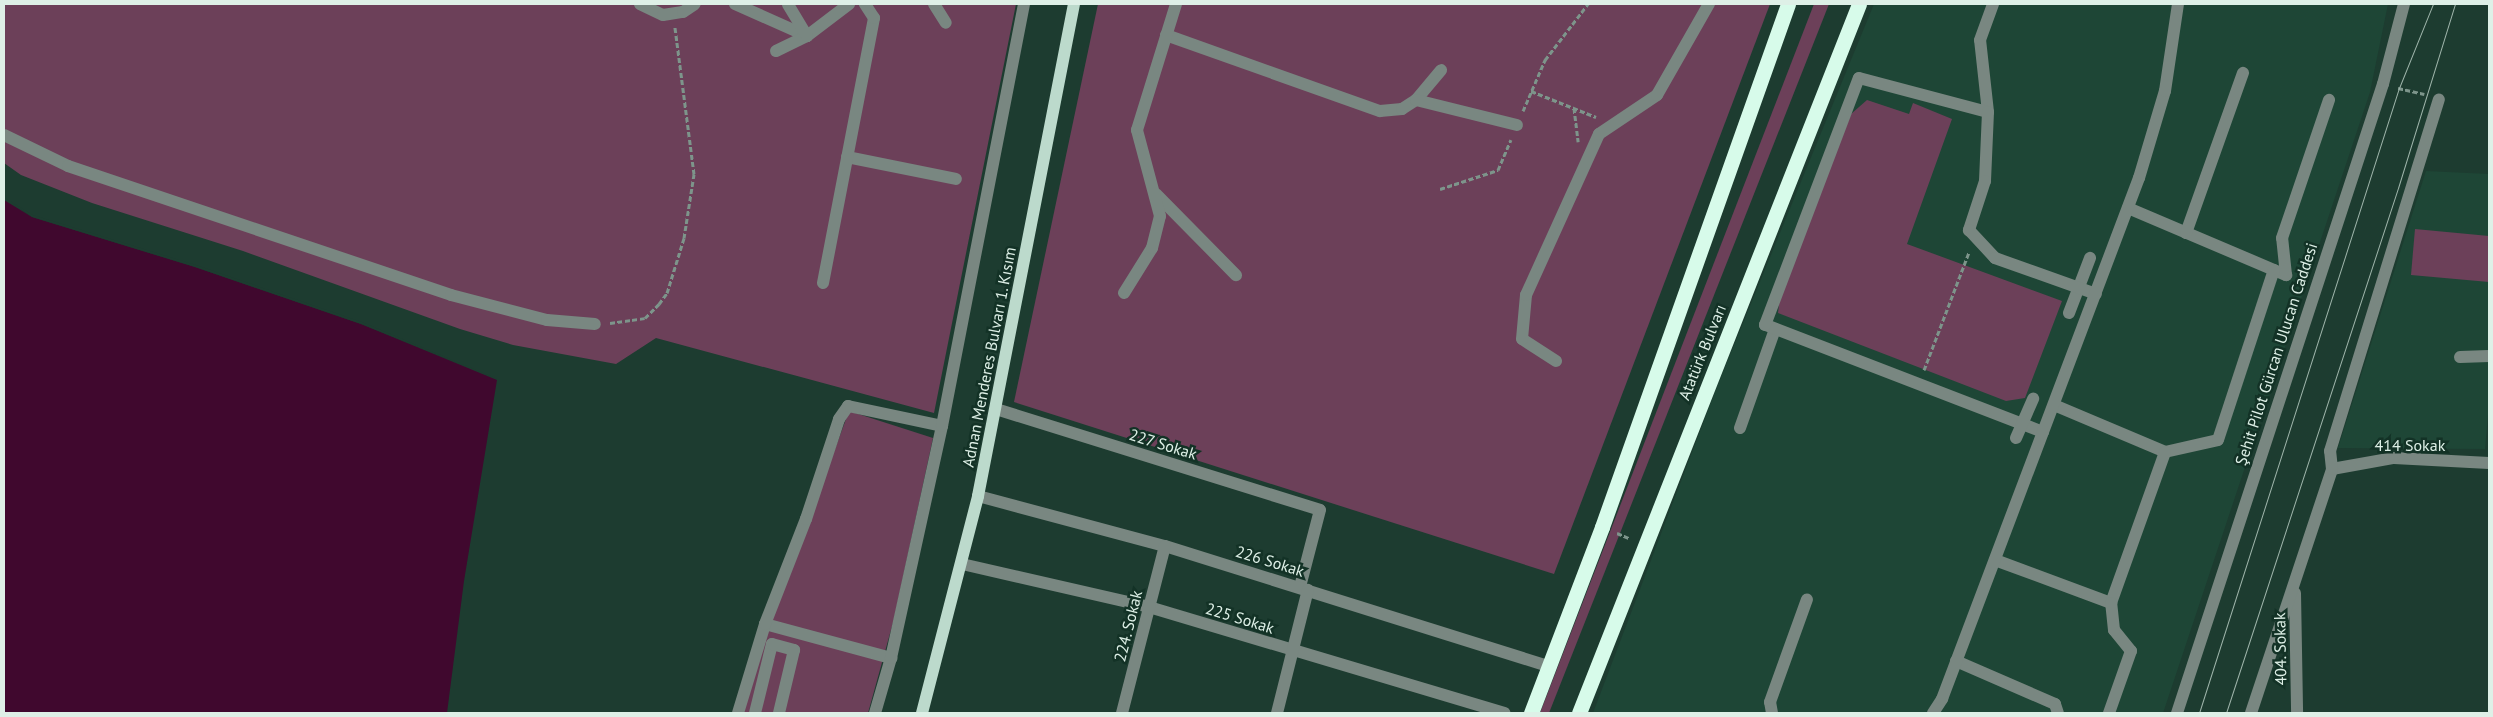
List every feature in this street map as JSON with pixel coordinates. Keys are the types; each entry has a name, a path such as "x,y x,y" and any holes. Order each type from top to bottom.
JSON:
{"highway":[{"name":"Atatürk Bulvarı","path":"1531,713 1602,527 1788,4"},
{"name":"Atatürk Bulvarı","path":"1579,713 1859,4"}],"main road":[{"name":"Adnan Menderes Bulvarı 1. Kısım","path":"922,713 978,496 1074,4"}],"street":[{"path":"640,4 654,13 673,14 695,4"},
{"path":"735,4 807,36"},
{"path":"788,4 807,36"},
{"path":"776,50 807,36 848,4"},
{"path":"823,283 874,18 865,4"},
{"path":"934,4 946,23"},
{"path":"875,713 891,658 942,426 1024,4"},
{"path":"1124,293 1152,248 1160,216 1156,194 1137,130 1176,4"},
{"path":"1556,361 1522,339 1526,295 1599,134 1657,95 1709,4"},
{"path":"1993,4 1980,40 1988,112 1985,181 1969,230 1995,258 2096,294"},
{"path":"1933,713 1956,661 1995,560 2128,208 2165,91 2178,4"},
{"name":"Şehit Pilot Gürcan Ulucan Caddesi","path":"2177,713 2383,84 2404,4"},
{"path":"1166,35 1380,111 1402,109 1416,100 1441,70"},
{"path":"2186,233 2244,73"},
{"path":"1988,112 1859,78 1765,325 2043,432"},
{"path":"2251,713 2332,469 2330,451 2439,99"},
{"path":"1416,100 1517,125"},
{"path":"2128,208 2286,276 2282,238 2329,100"},
{"path":"4,135 68,166 451,295 547,320 595,324"},
{"path":"847,158 956,179"},
{"path":"1156,194 1236,275"},
{"path":"2069,313 2090,258"},
{"path":"2054,405 2165,452 2218,440 2274,270"},
{"path":"1740,428 1775,330"},
{"path":"2460,356 2489,356"},
{"path":"2016,438 2033,399"},
{"path":"738,713 765,624 840,419 848,406 942,426"},
{"name":"227 Sokak","path":"996,409 1320,510 1304,589"},
{"path":"2109,713 2131,651 2114,630 2112,603 2165,452"},
{"name":"414 Sokak","path":"2332,469 2394,458 2489,463"},
{"name":"226 Sokak","path":"978,496 1165,546 1549,666"},
{"name":"224. Sokak","path":"1122,713 1165,546"},
{"path":"1995,560 2112,603"},
{"name":"225 Sokak","path":"962,564 1149,607 1505,713"},
{"name":"404. Sokak","path":"2295,584 2297,713"},
{"path":"1277,713 1293,651 1304,589"},
{"path":"1772,713 1770,702 1807,599"},
{"path":"765,624 891,658"},
{"path":"789,649 795,633"},
{"path":"755,713 772,644 794,650 779,713"},
{"path":"1956,661 2055,704 2058,713"}],"path":[{"path":"1440,189 1498,170 1545,60 1588,4"},
{"path":"595,324 645,318 666,292 684,238 694,174 686,88 673,14"},
{"path":"2383,84 2439,99"},
{"path":"1531,91 1615,124"},
{"path":"1918,384 1968,256 1969,230"},
{"path":"1602,527 1645,545"}],"shaded area":[{"path":"4,4 1016,4 934,413 656,338 616,364 513,345 460,329 243,251 92,203 21,175 4,163"},
{"path":"1098,4 1770,4 1554,574 1014,402"},
{"path":"1814,4 1829,4 1549,713 1540,713"},
{"path":"1874,4 2388,4 2370,92 2163,713 1593,713 1718,384"},
{"path":"1867,100 1909,114 1913,103 1952,119 1907,244 2062,301 2025,398 2006,401 1778,313 1780,295 1851,114"},
{"path":"2426,171 2489,174 2489,404 2485,449 2338,448"},
{"path":"4,200 32,217 195,267 361,324 497,380 464,581 447,713 4,713"},
{"path":"2415,229 2489,236 2489,282 2411,275"},
{"path":"849,411 933,438 894,619 868,713 742,713 752,674"}],"pier":[{"path":"5,198 33,215 196,265 362,322 500,380 361,324 195,267 32,217"}],"tram line":[{"path":"2199,713 2399,88 2433,4"},
{"path":"2226,713 2398,188 2455,4"}]}
